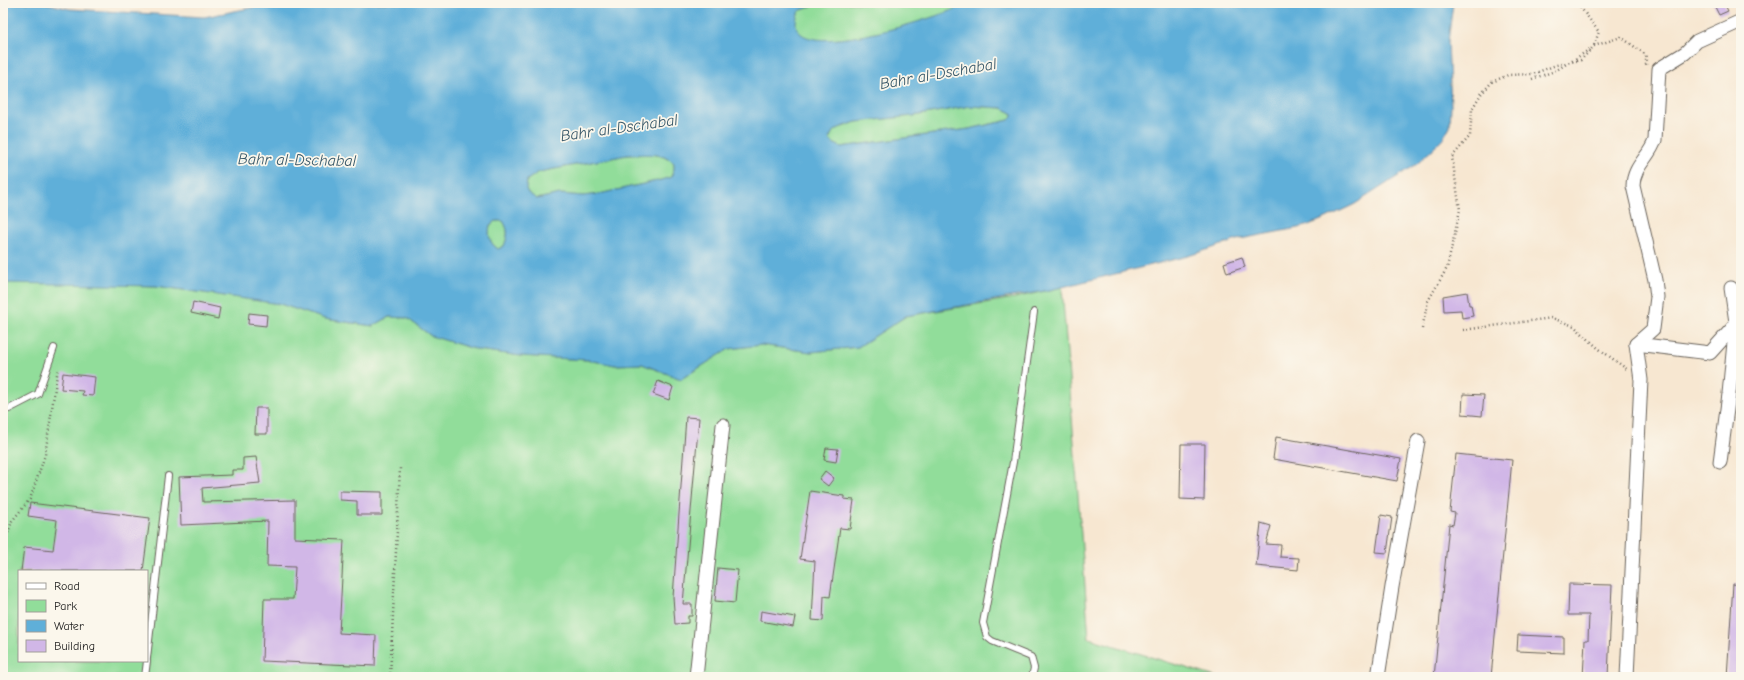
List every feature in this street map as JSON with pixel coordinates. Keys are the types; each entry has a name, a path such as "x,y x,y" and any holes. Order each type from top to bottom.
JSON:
{"street":[{"path":"1636,344 1653,329 1657,297 1652,266 1633,186 1633,180 1636,170 1653,148 1655,140 1659,69 1685,53 1700,39 1741,21"},
{"path":"1720,462 1738,322 1731,288"},
{"path":"1636,344 1710,353 1738,322"},
{"path":"1626,677 1641,380 1636,344"},
{"path":"696,677 723,425"},
{"path":"1378,677 1392,587 1418,441"}],"lane":[{"path":"1032,677 1034,668 1030,657 992,641 987,637 983,623 1013,462 1034,312"},
{"path":"3,409 9,409 38,394 54,348"},
{"path":"148,651 168,476"},
{"path":"145,677 147,662"}],"path":[{"path":"1532,79 1555,71 1594,45 1599,32 1581,8 1581,3"},
{"path":"1422,329 1428,301 1448,268 1460,210 1452,157 1470,136 1472,109 1481,94 1492,82 1508,75 1533,74 1556,65 1581,60 1594,46 1621,37 1646,55 1646,69"},
{"path":"1463,330 1552,318 1574,326 1598,348 1641,380"},
{"path":"3,548 12,521 30,499 45,455 58,368 54,348"},
{"path":"390,677 400,468"}],"green space":[{"path":"821,3 958,3 955,9 923,21 872,34 823,40 805,37 795,27 799,11"},
{"path":"970,106 1002,108 1012,113 1012,117 1009,120 969,129 841,147 829,139 832,133 839,128 856,122 913,116"},
{"path":"652,154 669,159 674,163 674,169 671,177 599,194 583,196 560,194 537,199 528,193 526,189 527,180 539,172 627,155"},
{"path":"495,221 503,221 507,230 504,246 498,249 491,241 489,235 490,225"},
{"path":"37,282 156,286 280,304 325,319 373,326 389,317 407,318 431,336 478,350 521,356 588,360 615,365 642,364 681,379 729,349 761,345 811,352 858,347 906,316 1015,298 1062,287 1089,638 1216,677 3,677 3,283"}],"water":[{"name":"Bahr al-Dschabal","path":"3,3 45,3 70,9 204,17 255,7 300,3 821,3 799,11 797,29 809,38 831,40 889,30 918,22 955,9 958,3 1453,3 1448,42 1451,106 1450,126 1442,140 1417,164 1355,204 1303,227 1240,239 1188,256 1050,290 906,316 858,347 811,352 761,345 729,349 681,379 642,364 615,365 588,360 521,356 478,350 431,336 407,318 389,317 373,326 325,319 280,304 156,286 3,283","holes":["970,106 1002,108 1012,113 1012,117 1009,120 969,129 841,147 829,139 832,133 839,128 856,122 913,116","627,155 658,155 669,159 674,163 674,169 671,177 661,180 599,194 583,196 560,194 537,199 528,193 526,189 527,180 539,172","495,221 503,221 506,227 507,236 504,246 498,249 495,247 490,238 490,225"]}],"building":[{"path":"1713,3 1724,3 1728,11 1719,15"},
{"path":"1242,257 1245,267 1227,273 1224,263"},
{"path":"1467,292 1469,305 1471,305 1473,316 1462,318 1461,310 1444,311 1443,296"},
{"path":"193,302 220,308 218,319 191,313"},
{"path":"249,313 267,315 266,326 248,324"},
{"path":"63,373 95,377 93,396 82,395 83,391 61,389"},
{"path":"658,381 673,387 669,400 653,394"},
{"path":"1463,394 1484,395 1482,416 1462,414"},
{"path":"256,408 267,408 267,434 255,434"},
{"path":"686,417 699,418 683,604 692,604 692,616 688,616 688,623 675,624 673,597"},
{"path":"1276,437 1401,459 1397,481 1273,459"},
{"path":"1181,444 1205,444 1204,500 1180,499"},
{"path":"826,448 838,449 836,462 824,460"},
{"path":"1456,454 1512,460 1491,677 1434,677 1449,524 1453,525 1455,513 1450,512"},
{"path":"256,457 260,483 202,488 203,502 295,500 295,538 344,540 339,633 376,635 375,666 262,661 264,599 293,599 295,567 267,566 268,521 181,525 179,477 232,475 232,470 243,470 243,458"},
{"path":"825,471 834,478 828,486 819,479"},
{"path":"340,491 382,492 382,515 357,515 357,501 340,500"},
{"path":"810,491 844,496 844,499 854,500 850,529 840,528 830,597 824,596 823,621 812,620 815,561 800,559"},
{"path":"30,503 150,518 143,570 21,570 24,547 53,550 57,520 28,516"},
{"path":"1381,515 1392,517 1387,553 1376,552"},
{"path":"1261,523 1271,526 1266,544 1281,545 1280,557 1299,558 1298,570 1256,566"},
{"path":"718,568 738,570 735,603 715,601"},
{"path":"1569,584 1612,585 1608,677 1583,677 1585,640 1588,640 1589,615 1568,615"},
{"path":"1733,584 1741,585 1741,677 1727,677"},
{"path":"761,611 795,617 793,627 760,621"},
{"path":"1518,635 1564,637 1564,653 1517,651"}]}
